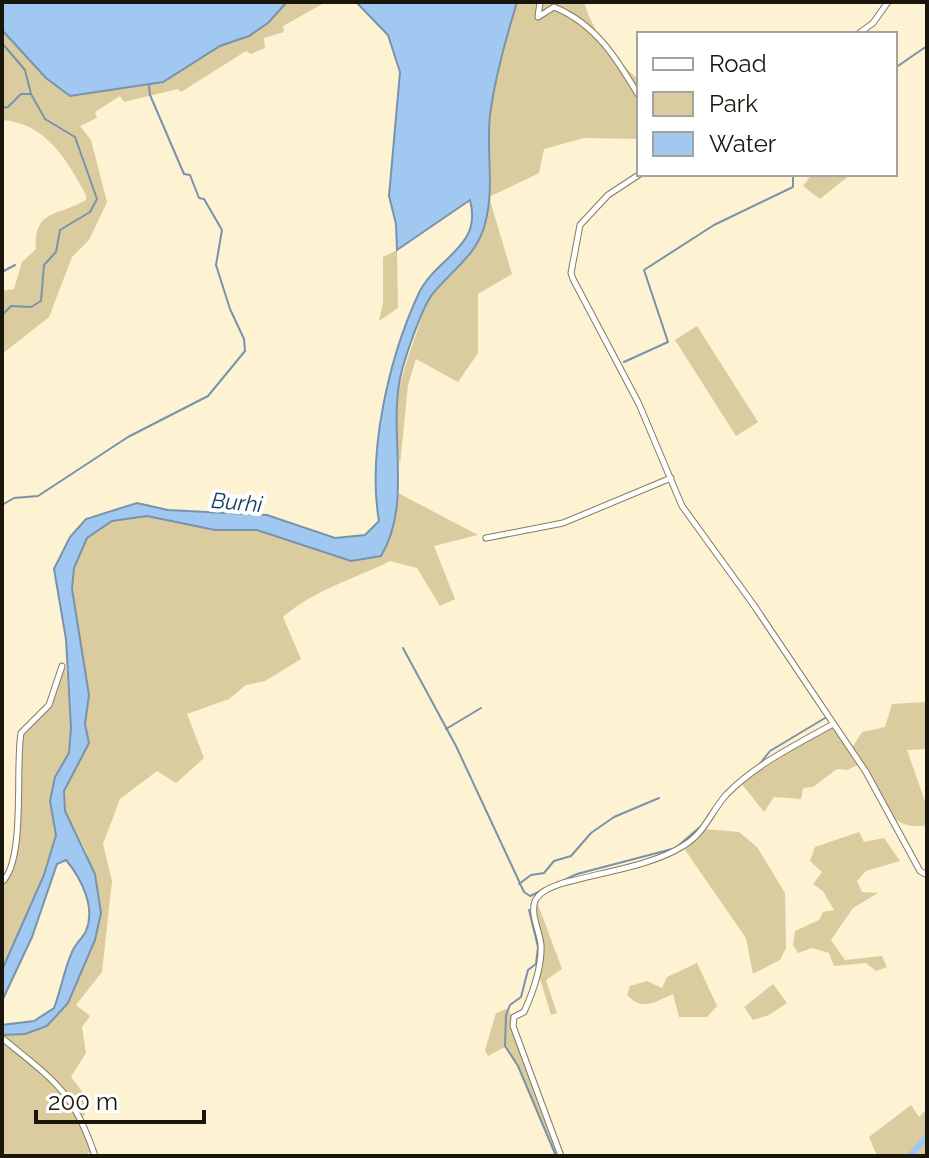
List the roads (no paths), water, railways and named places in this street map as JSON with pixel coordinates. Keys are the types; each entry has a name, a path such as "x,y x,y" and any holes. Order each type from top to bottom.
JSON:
{"street":[{"path":"540,2 538,17 554,7 592,28 637,93"},
{"path":"861,32 873,23 888,2"},
{"path":"637,176 608,195 580,225 571,273 639,404 682,506 753,604 873,784 920,871 927,875"},
{"path":"486,538 563,523 671,478"},
{"path":"2,882 9,876 16,844 21,733 49,705 62,666"},
{"path":"561,1156 513,1026 514,1017 524,1012 537,969 541,946 536,899 544,890 560,884 668,855 683,847 705,829 726,796 741,783 833,724"},
{"path":"2,1038 62,1087 82,1119 95,1156"}],"water":[{"path":"2,2 287,2 268,23 249,36 220,46 163,82 70,96 46,78 2,30"},
{"path":"356,2 517,2 490,115 490,183 485,224 476,245 427,303 402,370 397,417 398,489 391,535 381,556 351,561 257,530 215,530 147,516 112,521 87,538 74,568 72,589 89,695 85,724 89,743 64,791 65,811 95,874 101,913 95,940 68,1003 47,1026 25,1034 2,1035 2,1025 34,1021 54,1008 69,959 89,922 88,903 77,875 66,860 57,864 32,937 2,1001 2,970 44,875 56,835 50,801 55,777 69,753 71,728 66,639 54,569 70,537 86,519 137,503 168,510 267,515 335,538 365,535 379,521 376,494 378,436 398,347 418,295 435,271 464,241 472,216 470,200 397,250 396,224 389,196 400,72 388,35"}],"waterway":[{"path":"2,43 25,70 31,94 45,119 75,137 97,199 90,212 60,230 56,252 44,265 41,301 31,307 11,306 2,315"},
{"path":"897,67 927,46"},
{"path":"2,505 14,498 38,496 128,437 208,396 245,351 244,339 230,309 216,265 222,230 204,199 199,198 190,175 184,174 150,95 149,85"},
{"path":"2,108 8,107 21,94 31,94"},
{"path":"624,362 668,342 644,270 714,225 793,187 793,176"},
{"path":"2,272 15,265"},
{"path":"403,648 456,746 524,892 530,896 577,874 672,849"},
{"path":"446,729 481,708"},
{"path":"759,765 770,751 825,718"},
{"path":"519,884 531,875 544,873 554,861 571,856 591,833 614,817 659,798"},
{"path":"678,846 700,827"},
{"path":"529,910 538,947 536,964 528,970 521,997 510,1005 506,1015 505,1046 518,1066 556,1156"},
{"path":"910,1156 927,1136"}],"water label":[{"name":"Burhi","path":"237,502"}]}
